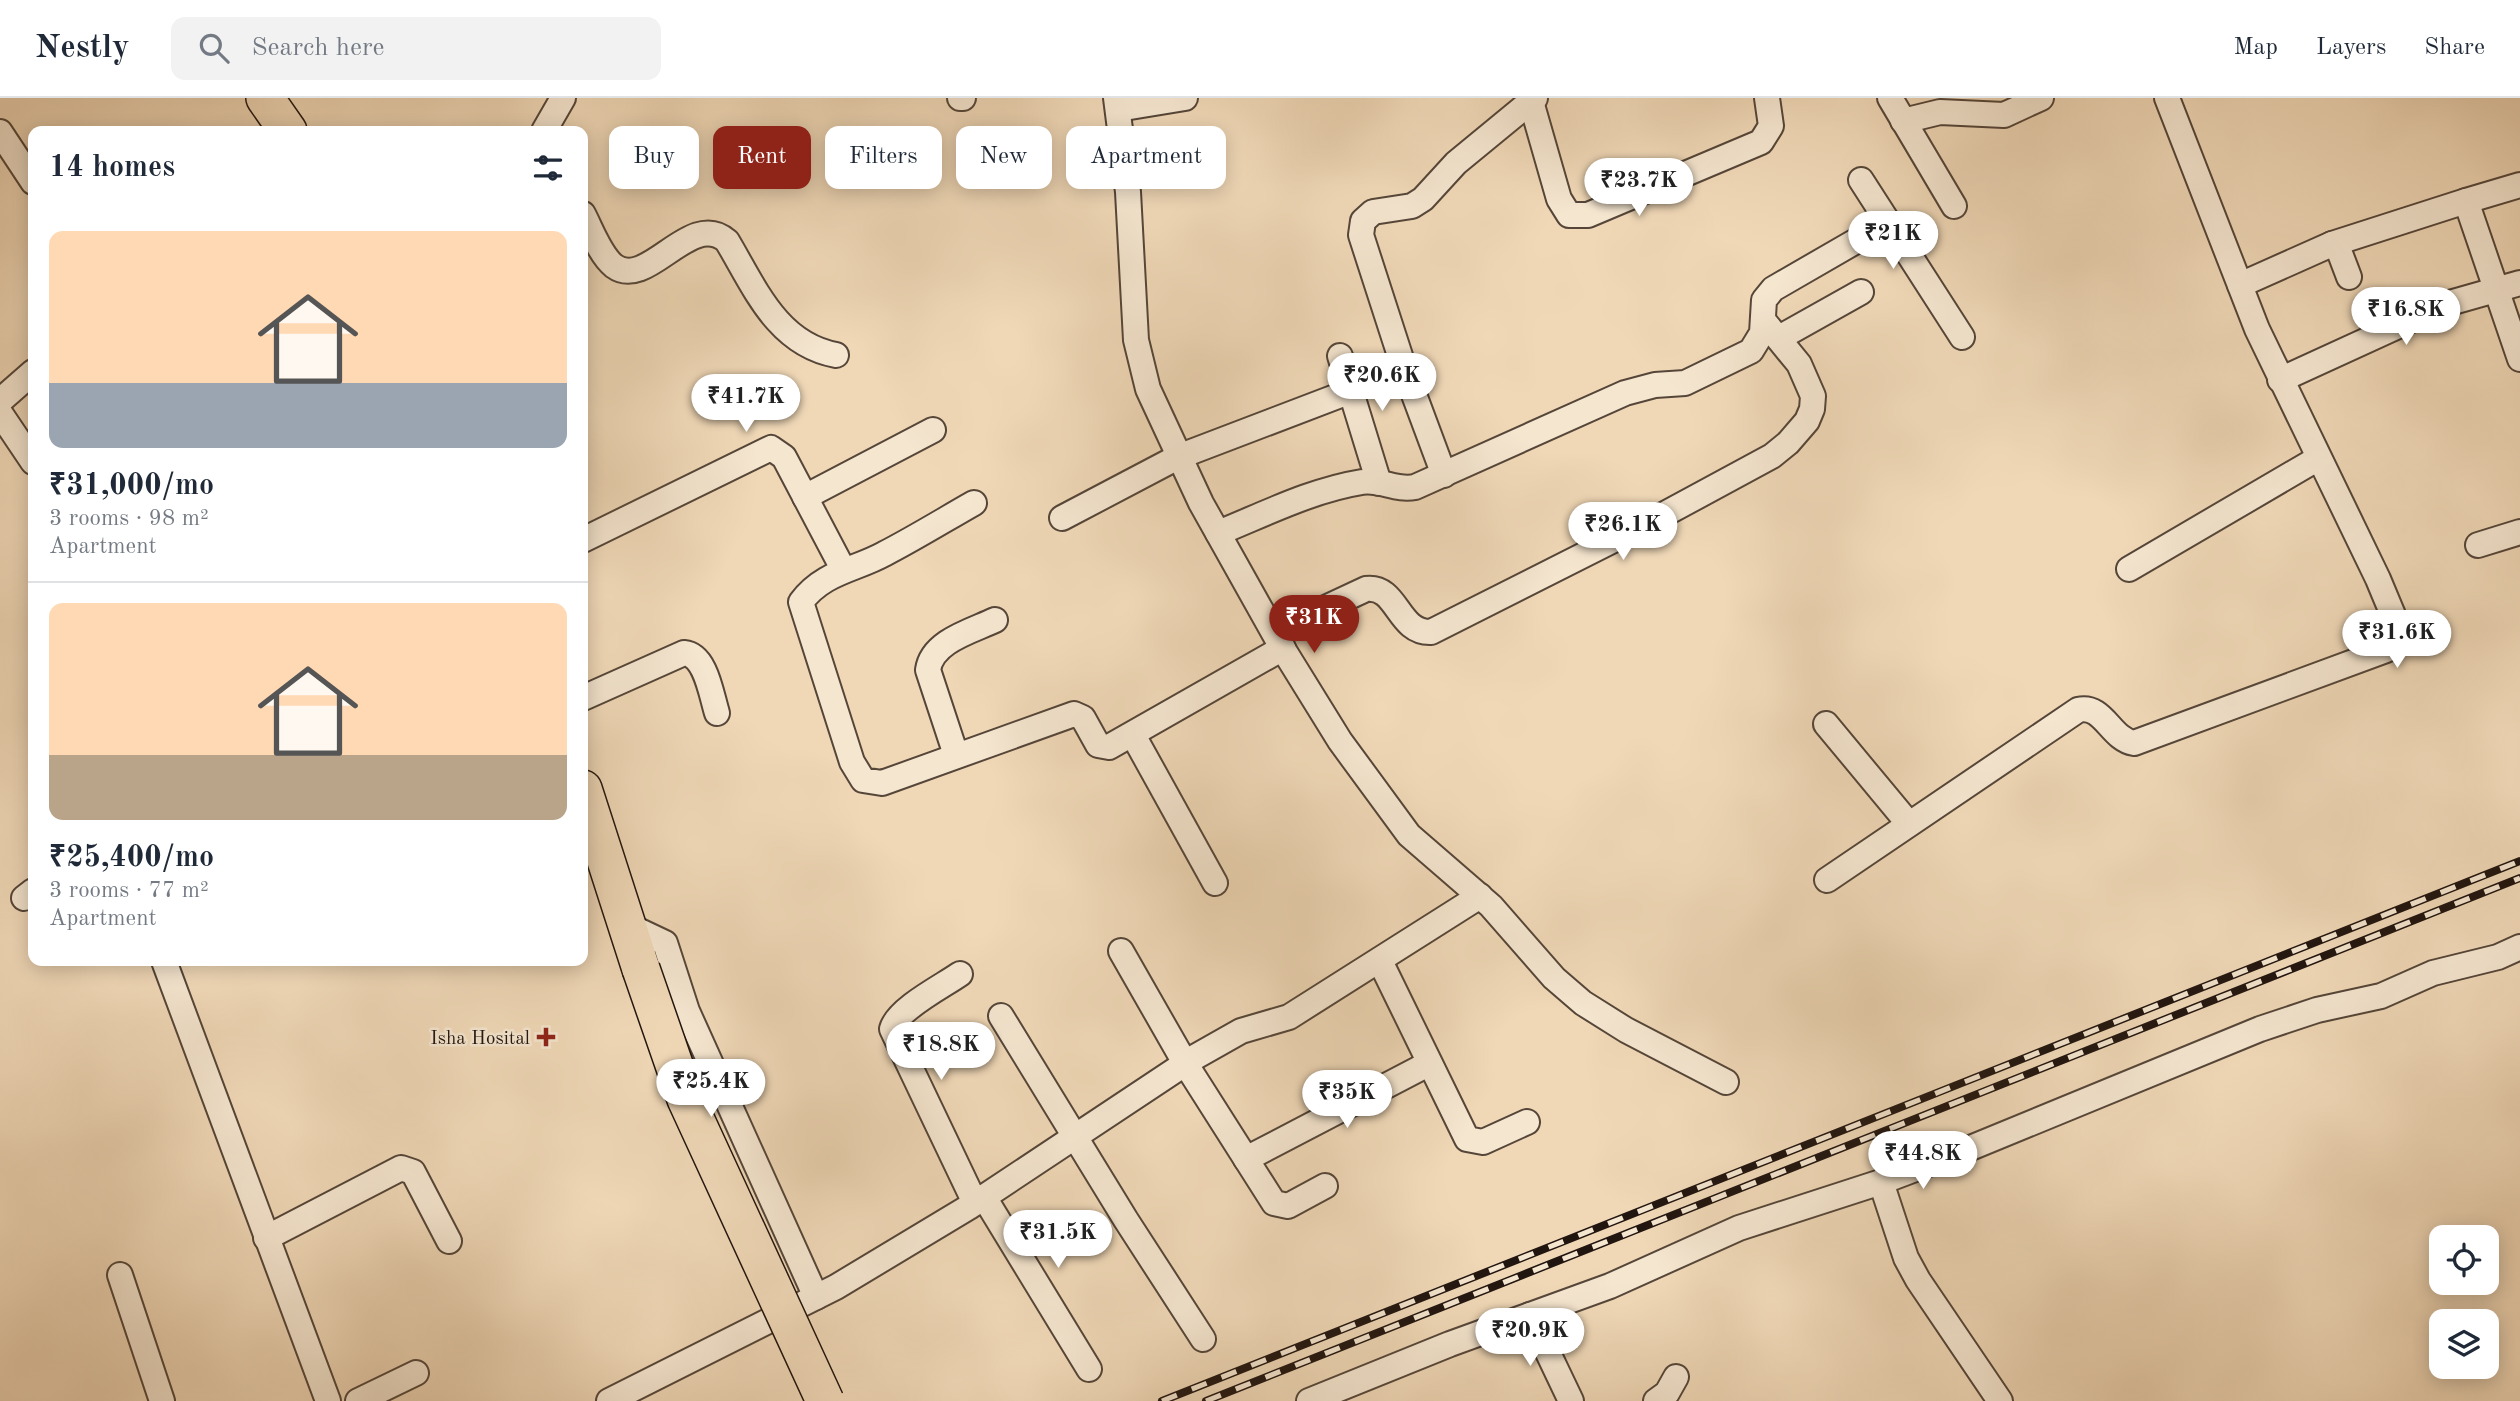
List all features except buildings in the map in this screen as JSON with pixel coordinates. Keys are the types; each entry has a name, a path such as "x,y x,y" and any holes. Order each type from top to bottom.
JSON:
{"highway":[{"path":"265,98 282,126"},
{"path":"588,804 686,1100 825,1401"}],"street":[{"path":"1185,98 1117,104 1128,192 1136,340 1148,389 1178,457 1218,533 1340,741 1389,812 1409,835 1480,895 1554,978 1583,1003 1626,1030 1726,1082"},
{"path":"1444,475 1403,365 1365,248 1361,235 1363,221 1373,212 1412,206 1423,199 1462,157 1532,99 1559,199 1569,215 1576,217 1588,215 1761,142 1771,126 1767,98"},
{"path":"1890,98 1954,206"},
{"path":"1903,121 1940,113 2004,115 2041,98"},
{"path":"1827,880 2078,710 2087,708 2094,711 2117,736 2134,743 2386,650 2395,643 2398,627 2280,380 2167,98"},
{"path":"546,126 558,100"},
{"path":"0,132 28,174"},
{"path":"1861,180 1962,337"},
{"path":"2240,285 2332,244 2520,184"},
{"path":"2466,201 2520,359"},
{"path":"974,503 881,556 843,569 801,602 801,609 856,771 863,780 882,783 1074,714 1083,718 1095,741 1104,748 1133,735 1279,640 1366,589 1374,588 1389,598 1404,622 1413,629 1431,632 1772,456 1807,421 1812,409 1810,386 1799,364 1771,329 1764,300 1773,289 1889,222"},
{"path":"588,223 606,256 621,269 634,269 648,263 704,232 718,233 727,241 779,325 807,347 836,355"},
{"path":"2332,244 2338,248 2349,277"},
{"path":"2280,380 2446,304 2520,283"},
{"path":"1218,533 1314,495 1356,483 1379,483 1402,490 1444,475 1625,393 1695,379 1751,351 1762,333 1861,292"},
{"path":"1340,356 1379,483"},
{"path":"0,401 28,381"},
{"path":"1062,518 1178,457 1351,391"},
{"path":"0,413 28,455"},
{"path":"805,497 933,430"},
{"path":"588,538 771,448 784,457 843,569"},
{"path":"2129,569 2317,459"},
{"path":"2478,545 2520,532"},
{"path":"956,755 928,670 929,661 939,648 995,620"},
{"path":"588,696 689,653 700,662 717,713"},
{"path":"1826,724 1909,824"},
{"path":"1133,735 1215,883"},
{"path":"610,1401 816,1297 980,1200 1185,1063 1241,1031 1290,1017 1480,895"},
{"path":"627,925 665,943 687,1011 816,1297"},
{"path":"1309,1401 1609,1286 1739,1228 1881,1182 2260,1029 2317,1010 2381,996 2433,973 2497,957 2520,947"},
{"path":"1121,951 1185,1063 1268,1196 1281,1207 1288,1206 1325,1186"},
{"path":"1380,961 1428,1064 1468,1139 1483,1142 1527,1122"},
{"path":"166,966 328,1401"},
{"path":"960,974 903,1012 892,1029 980,1200 1089,1369"},
{"path":"1002,1016 1203,1339"},
{"path":"1246,1159 1428,1064"},
{"path":"266,1238 401,1168 413,1172 449,1241"},
{"path":"1881,1182 1906,1258 1917,1280 2000,1401"},
{"path":"120,1275 162,1401"},
{"path":"1530,1315 1571,1401"},
{"path":"358,1401 416,1373"},
{"path":"1656,1401 1667,1393 1676,1377"}],"railway":[{"path":"1162,1401 2520,861"},
{"path":"1206,1401 2520,878"}],"place":[{"name":"Isha Hosital","path":"546,1037"}]}
